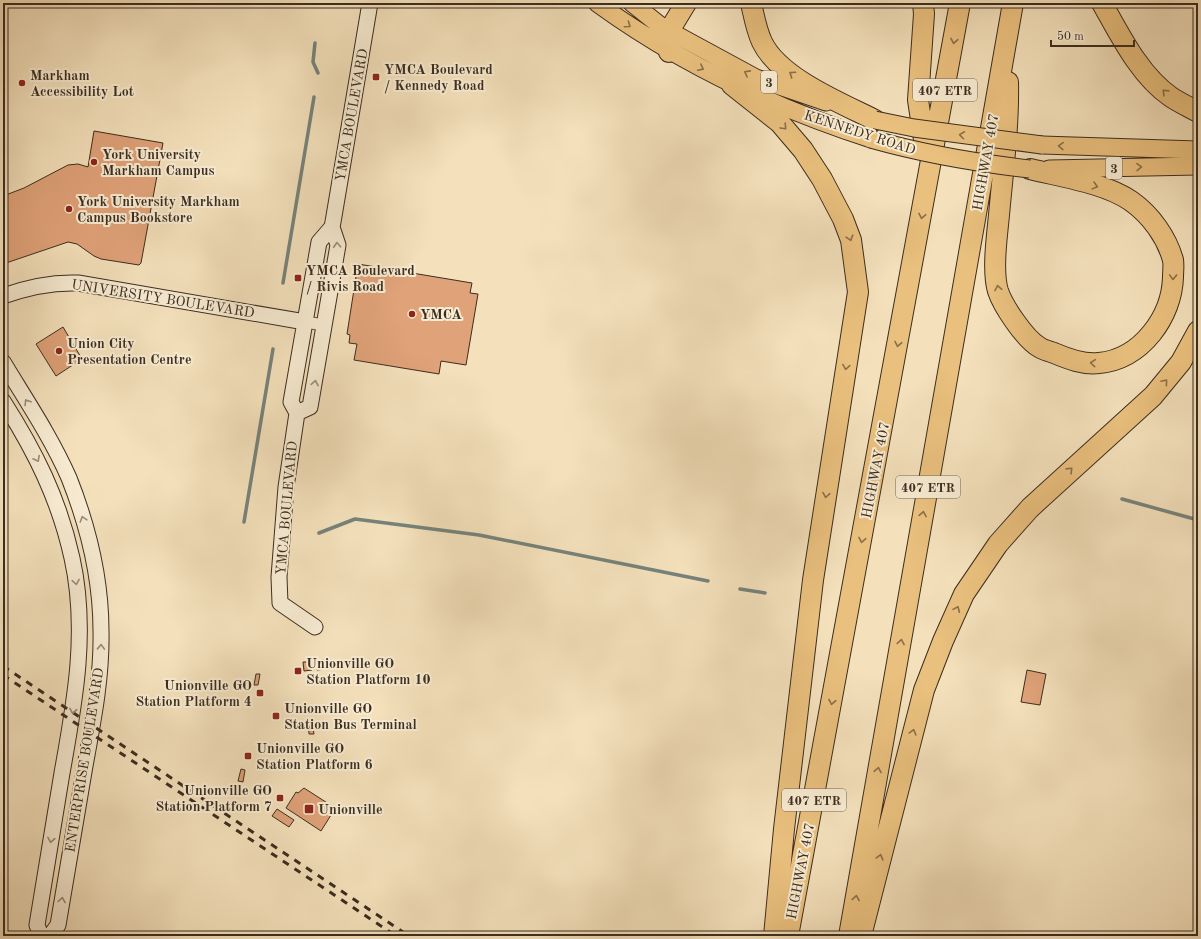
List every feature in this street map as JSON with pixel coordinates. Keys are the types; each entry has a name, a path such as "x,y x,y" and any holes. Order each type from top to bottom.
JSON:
{"highway":[{"path":"670,52 670,31 686,3"},
{"path":"752,3 757,29 763,43 779,63 816,90 875,120"},
{"path":"923,3 924,14 918,100 929,177"},
{"name":"HIGHWAY 407","path":"788,936 960,3"},
{"name":"HIGHWAY 407","path":"849,936 1013,3"},
{"path":"1102,3 1123,41 1143,70 1170,96 1198,112"},
{"path":"1007,39 1009,110 995,253 998,291 1010,313 1027,338 1038,347 1074,361 1100,363 1124,356 1146,340 1163,318 1172,291 1173,261 1162,236 1146,214 1132,201 1113,191 1030,169"},
{"path":"732,84 780,123 803,150 822,179 843,219 851,240 858,292 813,580 784,829 774,936"},
{"path":"861,936 924,690 942,642 964,594 998,544 1030,508 1153,396 1181,362 1198,331"}],"main road":[{"name":"YMCA BOULEVARD","path":"297,413 310,407 338,245 332,227 370,3"},
{"name":"KENNEDY ROAD","path":"597,3 670,52 732,84 823,124 910,150 987,164 1030,169 1198,166"},
{"name":"KENNEDY ROAD","path":"632,3 670,31 756,78 875,120 914,128 1042,145 1198,150"},
{"name":"YMCA BOULEVARD","path":"315,627 280,603 279,577 286,487 297,413 291,402 320,242 332,227"},
{"name":"UNIVERSITY BOULEVARD","path":"3,296 41,285 59,282 78,283 305,322"},
{"name":"ENTERPRISE BOULEVARD","path":"3,362 45,431 69,479 88,534 99,596 101,631 99,682 58,925 50,936"},
{"name":"ENTERPRISE BOULEVARD","path":"3,401 26,437 43,471 55,500 72,559 77,592 80,638 77,690 37,925 42,936"}],"street":[{"name":"UNIVERSITY BOULEVARD","path":"305,322 324,325"}],"building":[{"path":"94,131 163,143 141,263 139,265 101,259 77,244 68,242 3,264 3,196 24,188 68,165 78,164 88,167"},
{"name":"YMCA","path":"358,264 472,283 470,293 478,294 466,365 441,361 439,374 354,360 357,344 349,343 350,335 347,334"},
{"name":"Union City Presentation Centre","path":"63,327 82,359 56,376 36,344"},
{"path":"325,660 326,669 317,670 316,661"},
{"path":"303,662 311,662 312,670 304,671"},
{"path":"1027,670 1046,674 1040,705 1021,702"},
{"path":"256,674 260,674 258,685 254,685"},
{"path":"308,722 312,722 314,734 309,734"},
{"path":"241,769 245,770 243,782 238,781"},
{"name":"Unionville","path":"304,788 332,806 329,814 331,815 321,831 286,808 296,792 298,793"},
{"path":"277,809 294,820 289,827 272,816"}],"waterway":[{"path":"315,43 313,62 318,73"},
{"path":"283,283 314,97"},
{"path":"244,522 273,349"},
{"path":"1122,499 1198,520"},
{"path":"319,533 355,519 479,535 708,581"},
{"path":"740,589 765,593"}],"railway":[{"path":"3,666 409,936"},
{"path":"3,675 396,936"}],"place":[{"name":"YMCA Boulevard / Kennedy Road","path":"376,77"},
{"name":"Markham Accessibility Lot","path":"22,83"},
{"name":"York University Markham Campus","path":"94,162"},
{"name":"York University Markham Campus Bookstore","path":"69,209"},
{"name":"YMCA Boulevard / Rivis Road","path":"298,278"},
{"name":"YMCA","path":"412,314"},
{"name":"Union City Presentation Centre","path":"59,351"},
{"name":"Unionville GO Station Platform 10","path":"298,671"},
{"name":"Unionville GO Station Platform 4","path":"260,693"},
{"name":"Unionville GO Station Bus Terminal","path":"276,716"},
{"name":"Unionville GO Station Platform 6","path":"248,756"},
{"name":"Unionville GO Station Platform 7","path":"280,798"},
{"name":"Unionville","path":"309,809"}]}
